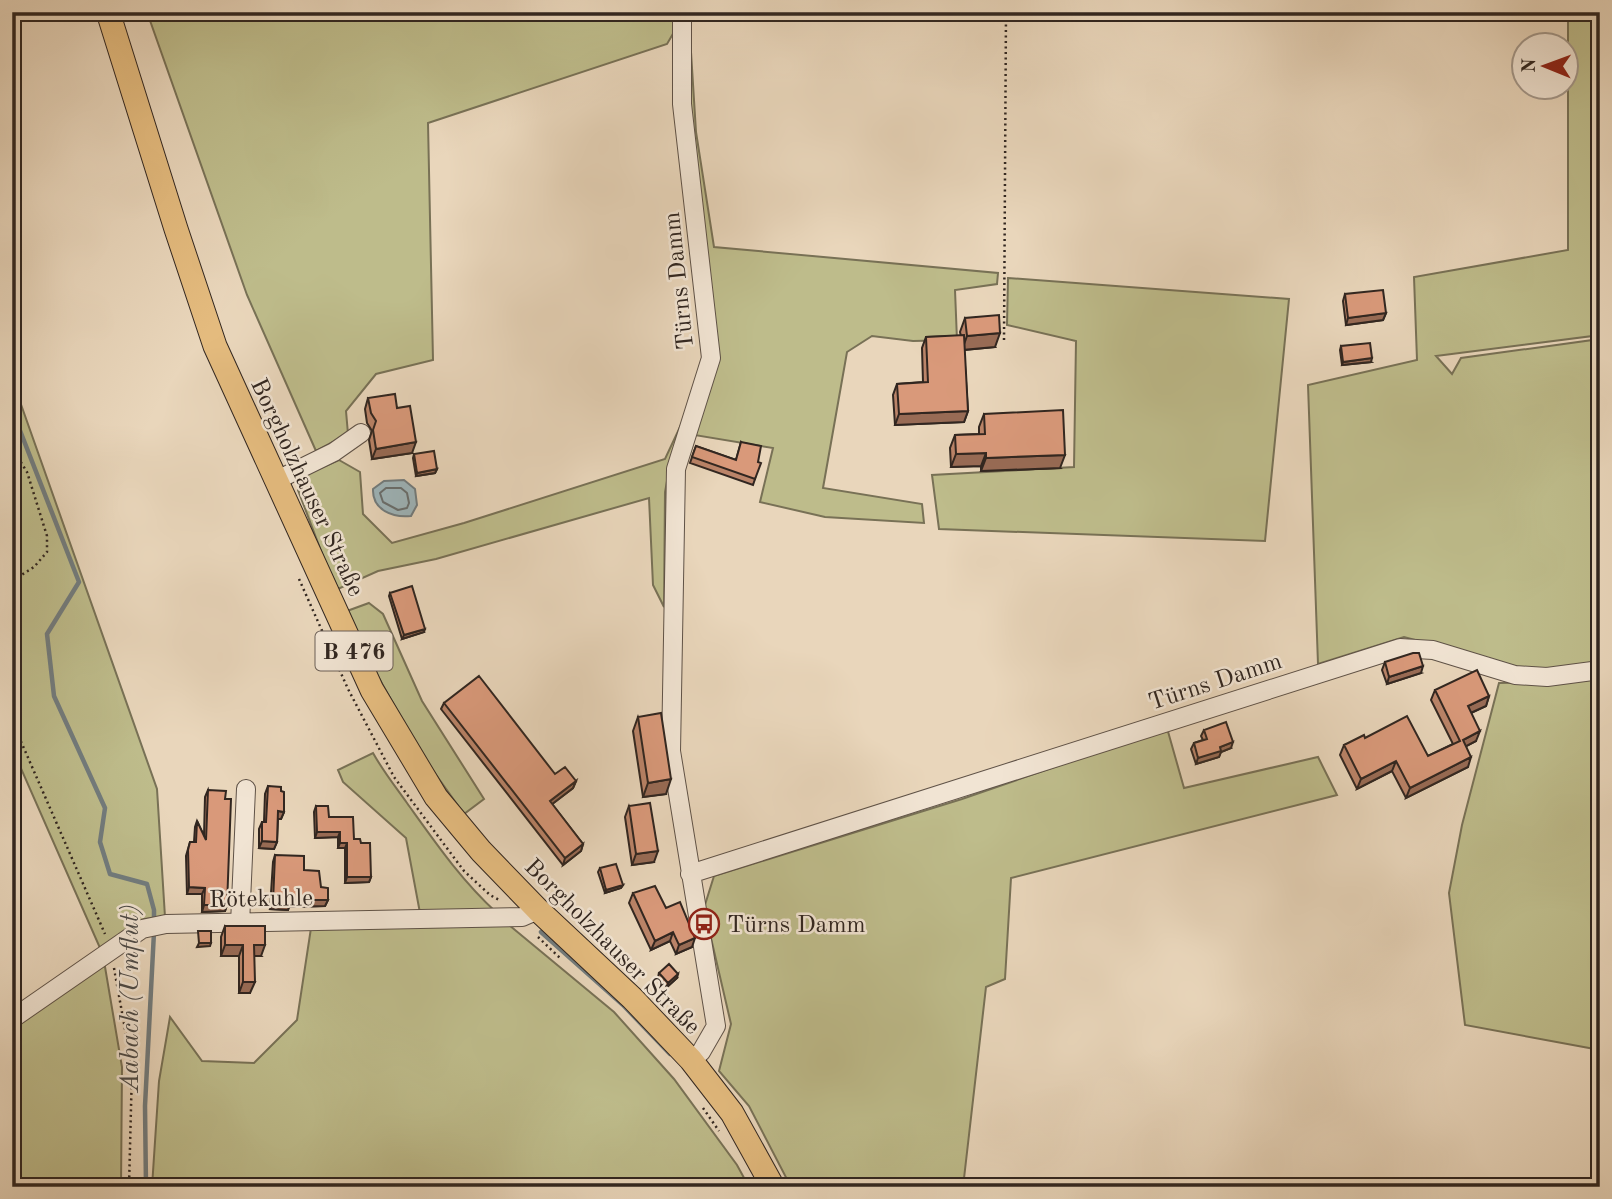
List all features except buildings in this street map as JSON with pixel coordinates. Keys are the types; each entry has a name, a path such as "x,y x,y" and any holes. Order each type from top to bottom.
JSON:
{"main road":[{"name":"Borgholzhauser Straße","path":"108,12 215,346 372,690 436,797 530,914 632,998 691,1060 732,1113 773,1187"}],"street":[{"name":"Türns Damm","path":"682,12 682,104 711,358 676,469 671,751 716,1026 701,1052 691,1060"},
{"path":"275,481 334,452 361,433"},
{"name":"Türns Damm","path":"690,874 1400,648 1433,650 1515,676 1547,677 1600,670"},
{"path":"240,923 246,789"},
{"name":"Rötekuhle","path":"12,1019 142,929 166,924 530,914"}],"path":[{"path":"1004,340 1006,12"},
{"path":"12,448 27,472 47,536 47,552 34,567 12,581"},
{"path":"297,575 348,689 394,777 464,871 490,895 530,914 541,941 567,965"},
{"path":"701,1105 724,1139"}],"shaded area":[{"path":"147,12 674,12 674,32 667,44 428,123 433,360 376,374 346,411 348,434 316,451 247,295"},
{"path":"1568,12 1600,12 1600,335 1436,356 1452,374 1461,358 1600,339 1600,662 1533,671 1404,637 1318,664 1308,385 1417,360 1414,277 1568,250 1568,102 1580,102 1580,32 1568,32"},
{"path":"691,52 696,132 714,247 998,273 997,284 955,290 957,340 913,341 872,336 847,352 823,488 922,504 924,523 825,517 760,502 773,448 683,433 669,470 665,492 664,607 653,585 649,498 436,559 378,571 338,589 298,490 307,474 339,460 360,472 363,514 392,543 665,459 688,410 706,358 675,53"},
{"path":"1008,278 1289,299 1265,541 939,529 932,475 1074,467 1076,341 1007,325"},
{"path":"12,379 157,789 165,917 144,919 100,948 12,748"},
{"path":"369,603 383,614 422,701 484,799 464,814 424,758 349,625 347,611"},
{"path":"1600,677 1600,1050 1465,1025 1449,893 1462,825 1499,683 1559,682"},
{"path":"1167,728 1184,788 1318,757 1337,795 1011,878 1005,979 986,987 963,1187 791,1187 749,1106 719,1071 731,1024 704,908 714,876 962,799"},
{"path":"373,753 449,860 497,913 420,913 406,838 343,782 338,770"},
{"path":"509,925 614,1012 674,1079 737,1165 749,1187 152,1187 159,1081 170,1017 202,1061 254,1063 297,1020 311,928"},
{"path":"104,961 122,1067 121,1187 12,1187 12,1027"}],"water":[{"path":"404,480 415,489 417,505 411,516 397,516 380,507 373,489 384,481"}],"waterway":[{"name":"Aabach (Umflut)","path":"12,410 79,582 47,634 54,696 105,808 100,842 110,874 147,884 154,910 154,923"},
{"name":"Aabach (Umflut)","path":"146,1187 145,1106 154,932"},
{"path":"541,932 623,1005 670,1054"}],"place":[{"name":"Türns Damm","path":"704,924"}]}
